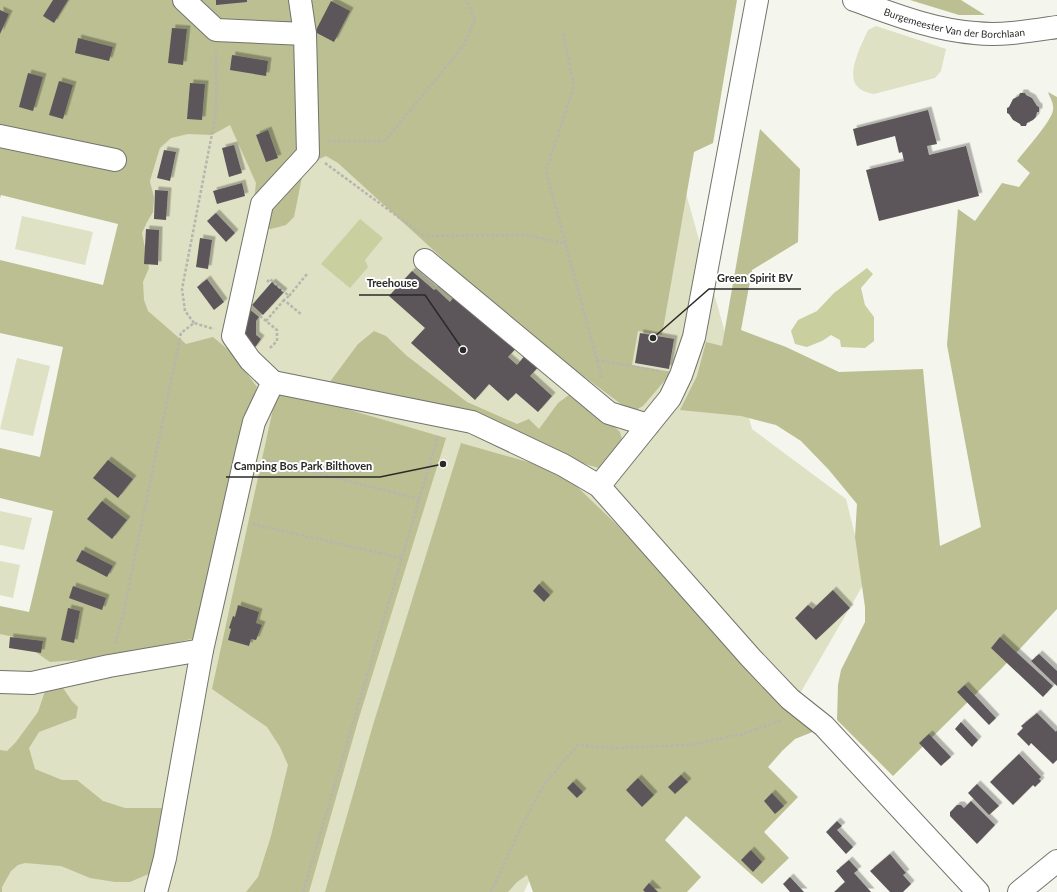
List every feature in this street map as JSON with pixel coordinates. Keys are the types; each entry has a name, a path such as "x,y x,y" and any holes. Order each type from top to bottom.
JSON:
{"street":[{"path":"184,0 216,30 305,34"},
{"path":"300,0 305,34 308,154 262,204 239,303 233,336 250,360 273,382 472,422 563,465 599,486 750,658 790,699 824,726 978,892"},
{"path":"599,486 670,398 682,375 694,337 757,0"},
{"name":"Burgemeester Van der Borchlaan","path":"854,0 890,13 939,27 975,33 1022,33 1057,27"},
{"path":"0,136 115,160"},
{"path":"425,260 609,413 648,425"},
{"path":"156,892 165,858 202,650 246,455 254,422 273,382"},
{"path":"0,682 32,683 109,666 202,650"},
{"path":"1019,892 1057,861"}],"path":[{"path":"307,145 385,141 464,45 474,19 466,0"},
{"path":"216,30 216,114 182,288 186,311 194,323 233,336"},
{"path":"563,33 574,86 546,171 597,360 609,413"},
{"path":"307,145 424,236 527,235 566,244"},
{"path":"266,321 307,274"},
{"path":"265,284 270,279 289,296"},
{"path":"284,300 302,315"},
{"path":"239,303 246,305 277,330 277,340 255,366"},
{"path":"109,666 122,619 181,333 194,323"},
{"path":"597,360 682,375"},
{"path":"303,892 443,416"},
{"path":"246,455 419,499"},
{"path":"232,520 402,558"},
{"path":"491,892 519,831 545,783 578,745 613,748 688,745 742,734 782,720 799,706"}],"shaded area":[{"path":"0,0 675,154 752,429 846,499 866,580 798,697 588,756 524,892 0,892 0,631 45,641 152,188 150,181 160,148"},
{"path":"0,0 737,0 713,143 694,152 662,335 638,331 632,365 672,372 643,406 634,411 625,407 551,352 464,278 338,163 326,156 310,163 302,177 294,217 286,225 271,229 251,226 256,183 230,125 212,135 188,134 171,138 160,148 150,181 154,197 153,212 142,233 149,268 143,282 144,300 148,311 186,344 213,337 231,352 257,387 200,637 107,658 50,662 14,637 0,634 0,606 29,612 53,511 0,498 0,448 40,457 63,347 0,333 0,260 103,285 118,224 1,195 0,198"},
{"path":"910,0 961,0 985,15 959,15"},
{"path":"876,26 946,49 941,71 935,78 874,94 860,89 854,80 853,74 856,58 868,30"},
{"path":"1048,92 1057,97 1057,609 1001,669 893,776 837,720 838,685 841,670 865,622 865,607 855,537 857,504 829,470 801,441 776,425 741,416 680,410 697,376 706,342 722,346 760,129 800,169 798,242 752,270 741,330 786,347 839,372 923,369 940,546 981,527 947,345 958,209 975,221 1002,183 1019,187 1030,173 1017,161 1043,128 1051,115 1053,105"},
{"path":"22,216 93,232 85,265 15,249"},
{"path":"360,219 383,238 365,260 368,267 350,288 321,264"},
{"path":"867,268 873,274 861,288 865,305 874,317 874,341 865,348 841,347 840,340 831,335 822,341 807,347 795,344 791,331 798,320 817,311 834,293"},
{"path":"374,331 386,336 407,356 467,402 517,424 529,419 539,429 558,403 569,395 581,395 620,432 624,447 620,455 599,468 329,383 358,344"},
{"path":"17,358 50,366 33,436 0,429"},
{"path":"285,391 446,438 358,721 309,892 246,892 258,877 271,836 288,765 280,747 267,727 212,689 276,395"},
{"path":"461,443 549,468 570,480 616,524 786,704 820,729 795,739 768,767 798,797 764,832 789,858 762,884 686,816 665,840 701,877 687,892 533,892 527,875 517,882 508,892 325,892 373,725"},
{"path":"0,511 32,518 24,550 0,545"},
{"path":"0,561 20,565 13,598 0,595"},
{"path":"56,678 78,707 76,718 39,732 29,748 35,769 62,780 77,780 103,801 125,808 165,808 151,873 130,882 115,882 90,878 61,866 25,863 18,865 11,871 2,887 2,892 0,892 0,750 7,751 16,742 38,712 49,679"}],"building":[{"path":"53,0 68,0 54,23 43,16"},
{"path":"216,0 247,0 247,2 216,5"},
{"path":"331,1 350,11 334,42 315,32"},
{"path":"0,10 9,14 0,34"},
{"path":"172,28 187,29 183,65 168,63"},
{"path":"78,38 113,47 109,61 75,53"},
{"path":"232,55 268,61 266,76 230,70"},
{"path":"28,73 43,77 33,111 19,107"},
{"path":"59,81 73,85 63,119 49,115"},
{"path":"190,83 205,84 202,120 187,119"},
{"path":"1020,93 1025,93 1032,98 1039,107 1039,112 1037,112 1036,117 1027,123 1026,126 1021,126 1007,113 1007,108 1013,99 1019,96"},
{"path":"928,110 937,144 927,146 929,155 966,146 979,196 879,221 866,170 904,161 902,152 899,153 895,136 857,146 853,129"},
{"path":"268,130 278,158 266,162 256,135"},
{"path":"234,145 242,173 229,177 222,148"},
{"path":"164,150 176,152 170,181 157,178"},
{"path":"242,183 245,196 217,204 213,191"},
{"path":"155,190 168,191 166,220 154,219"},
{"path":"216,213 235,233 226,242 207,221"},
{"path":"146,229 159,230 158,265 144,264"},
{"path":"200,238 212,240 208,269 196,267"},
{"path":"412,271 434,290 436,289 450,302 453,298 518,346 508,357 517,365 527,353 541,364 530,376 552,396 538,412 516,393 508,401 489,384 475,400 411,343 425,328 389,296"},
{"path":"207,279 224,302 214,310 197,287"},
{"path":"272,282 284,292 263,315 252,305"},
{"path":"249,309 259,317 256,321 256,335 261,339 253,350 245,343 242,317"},
{"path":"640,333 674,339 669,369 635,363"},
{"path":"108,460 133,479 118,498 93,478"},
{"path":"102,501 127,520 112,539 87,519"},
{"path":"82,550 113,566 107,577 76,561"},
{"path":"539,584 550,595 544,602 533,591"},
{"path":"73,586 106,598 102,610 69,598"},
{"path":"833,590 850,608 816,640 795,618 808,605 813,609"},
{"path":"238,605 259,612 256,623 262,625 256,640 251,639 249,646 228,640 231,629 229,628 233,616 235,617"},
{"path":"68,608 80,611 74,643 61,640"},
{"path":"10,637 43,641 41,653 9,648"},
{"path":"1000,637 1053,686 1043,697 991,648"},
{"path":"1039,654 1057,671 1057,686 1031,661"},
{"path":"965,685 996,718 989,725 957,692"},
{"path":"1037,713 1056,732 1057,730 1057,760 1053,764 1031,743 1029,746 1017,734 1023,728 1021,726"},
{"path":"961,722 978,740 972,747 955,729"},
{"path":"929,734 951,757 941,766 919,743"},
{"path":"1019,754 1041,777 1039,779 1041,781 1035,787 1033,785 1013,805 990,782"},
{"path":"681,775 688,782 675,794 668,787"},
{"path":"638,778 654,795 642,807 626,790"},
{"path":"573,782 583,792 577,798 567,788"},
{"path":"977,784 999,806 989,815 968,793"},
{"path":"772,793 784,806 775,814 764,801"},
{"path":"971,801 995,825 977,844 950,816 950,812 957,805 961,805 964,808"},
{"path":"837,821 842,826 837,830 853,847 846,854 826,832"},
{"path":"751,850 762,862 753,872 741,860"},
{"path":"890,854 906,873 903,875 911,884 903,892 890,892 870,871"},
{"path":"849,860 858,870 854,873 871,892 834,892 845,882 836,871"},
{"path":"790,877 804,892 790,892 783,884"},
{"path":"649,883 658,892 645,892 643,890"}],"place":[{"name":"Green Spirit BV","path":"653,338"},
{"name":"Treehouse","path":"463,350"},
{"name":"Camping Bos Park Bilthoven","path":"443,464"}]}
